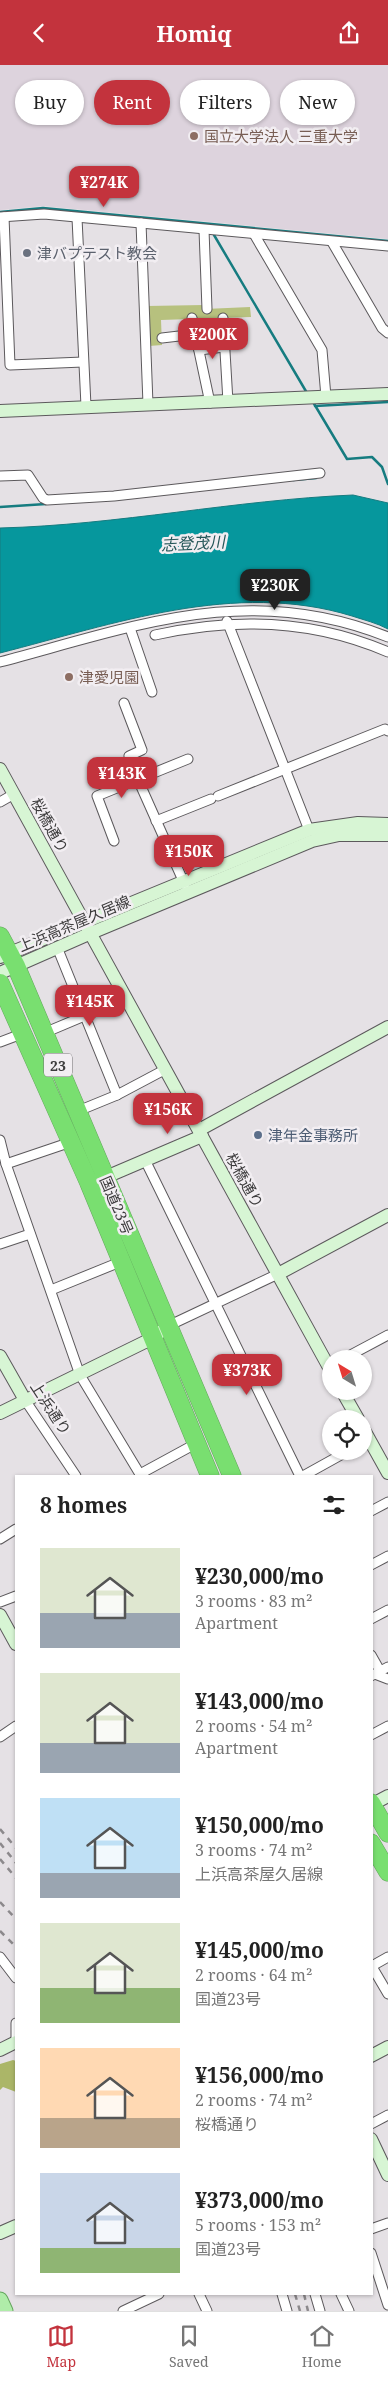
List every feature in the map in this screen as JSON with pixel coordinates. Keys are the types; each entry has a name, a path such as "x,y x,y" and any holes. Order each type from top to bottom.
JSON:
{"highway":[{"name":"国道23号","path":"0,936 6,962 44,1033 78,1111 120,1262 210,1475"},
{"name":"国道23号","path":"0,983 24,1033 71,1142 97,1180 168,1326 232,1475"},
{"path":"373,1808 388,1833"},
{"path":"373,1846 388,1872"}],"main road":[{"path":"0,2299 6,2311"}],"street":[{"path":"83,362 10,365 2,217 44,214 388,246"},
{"path":"77,218 86,406"},
{"path":"141,223 148,404"},
{"path":"204,230 207,309"},
{"path":"254,235 322,350 315,398"},
{"path":"332,241 382,328 388,333"},
{"path":"192,318 210,403"},
{"path":"223,318 228,402"},
{"path":"162,338 196,335"},
{"path":"199,350 224,347"},
{"path":"0,411 388,394"},
{"path":"0,476 28,475 43,498 47,500 114,496 320,473"},
{"path":"0,662 168,618 260,609 303,613 348,623 388,637"},
{"path":"223,612 309,830"},
{"path":"155,635 228,625 268,623 317,629 362,641 388,652"},
{"path":"130,628 152,692"},
{"path":"124,703 142,750 130,756 138,779 186,887"},
{"path":"156,821 385,729 388,731"},
{"path":"114,841 97,796 188,759"},
{"name":"桜橋通り","path":"0,769 322,1354"},
{"path":"0,802 14,794"},
{"name":"上浜高茶屋久居線","path":"186,887 309,830 358,823 388,824"},
{"name":"上浜高茶屋久居線","path":"6,962 186,887 324,837 360,833 388,835"},
{"name":"上浜高茶屋久居線","path":"6,962 57,947 88,927"},
{"path":"57,947 117,1095"},
{"path":"44,1033 127,998"},
{"path":"97,1180 145,1161 201,1133 388,1027"},
{"path":"0,1042 24,1033"},
{"path":"78,1111 117,1095 166,1069"},
{"path":"0,1140 6,1165 80,1375 140,1475 197,1443"},
{"path":"6,1165 71,1142"},
{"path":"145,1161 301,1475"},
{"path":"0,1413 153,1338 168,1326 216,1305 278,1274 388,1215"},
{"path":"0,1244 30,1234"},
{"path":"50,1290 120,1262"},
{"path":"360,1350 388,1335"},
{"name":"上浜通り","path":"0,1356 25,1400 75,1475"},
{"path":"372,1447 388,1473"},
{"path":"304,1475 331,1460"},
{"path":"373,1510 388,1502"},
{"path":"0,1539 15,1530"},
{"path":"373,1564 388,1557"},
{"path":"0,1602 15,1596"},
{"path":"373,1618 388,1610"},
{"path":"0,1615 15,1642"},
{"path":"373,1660 378,1672 388,1679"},
{"path":"373,1734 388,1725"},
{"path":"0,1737 15,1727"},
{"path":"373,1804 388,1796"},
{"path":"0,1957 15,1977"},
{"path":"373,1967 388,1957"},
{"path":"373,1970 388,1994"},
{"path":"0,2050 15,2042"},
{"path":"373,2055 388,2047"},
{"path":"373,2123 388,2115"},
{"path":"373,2143 388,2175"},
{"path":"373,2228 388,2223"},
{"path":"0,2233 15,2226"},
{"path":"373,2259 388,2305"},
{"path":"123,2311 157,2295"},
{"path":"199,2295 207,2311"},
{"path":"282,2295 287,2311"},
{"path":"315,2295 320,2311"},
{"path":"341,2295 349,2311"}],"shaded area":[{"name":"国立大学法人 三重大学","path":"0,65 388,65 388,239 43,206 0,210"}],"green space":[{"path":"204,305 205,309 250,307 251,317 161,320 162,345 149,346 147,306"},
{"path":"15,2061 15,2092 3,2087 0,2090 0,2064"}],"water":[{"name":"志登茂川","path":"353,495 388,503 388,629 352,616 308,606 264,603 219,604 131,619 0,653 0,528 132,518 265,502"}],"waterway":[{"path":"0,212 43,208 388,241"},
{"path":"214,235 307,393"},
{"path":"313,402 347,459 372,457 382,467 388,484"},
{"path":"315,406 388,402"},
{"path":"293,480 316,478"},
{"path":"0,507 46,504"}],"railway":[{"path":"0,1829 15,1847"},
{"path":"0,1843 15,1862"},
{"path":"0,1859 15,1877"},
{"path":"0,1902 15,1918"},
{"path":"0,1931 15,1946"},
{"path":"295,2295 300,2311"},
{"path":"304,2295 308,2311"}],"place":[{"name":"国立大学法人 三重大学","path":"194,136"},
{"name":"津バプテスト教会","path":"27,253"},
{"name":"津愛児園","path":"69,677"},
{"name":"津年金事務所","path":"258,1135"}]}
